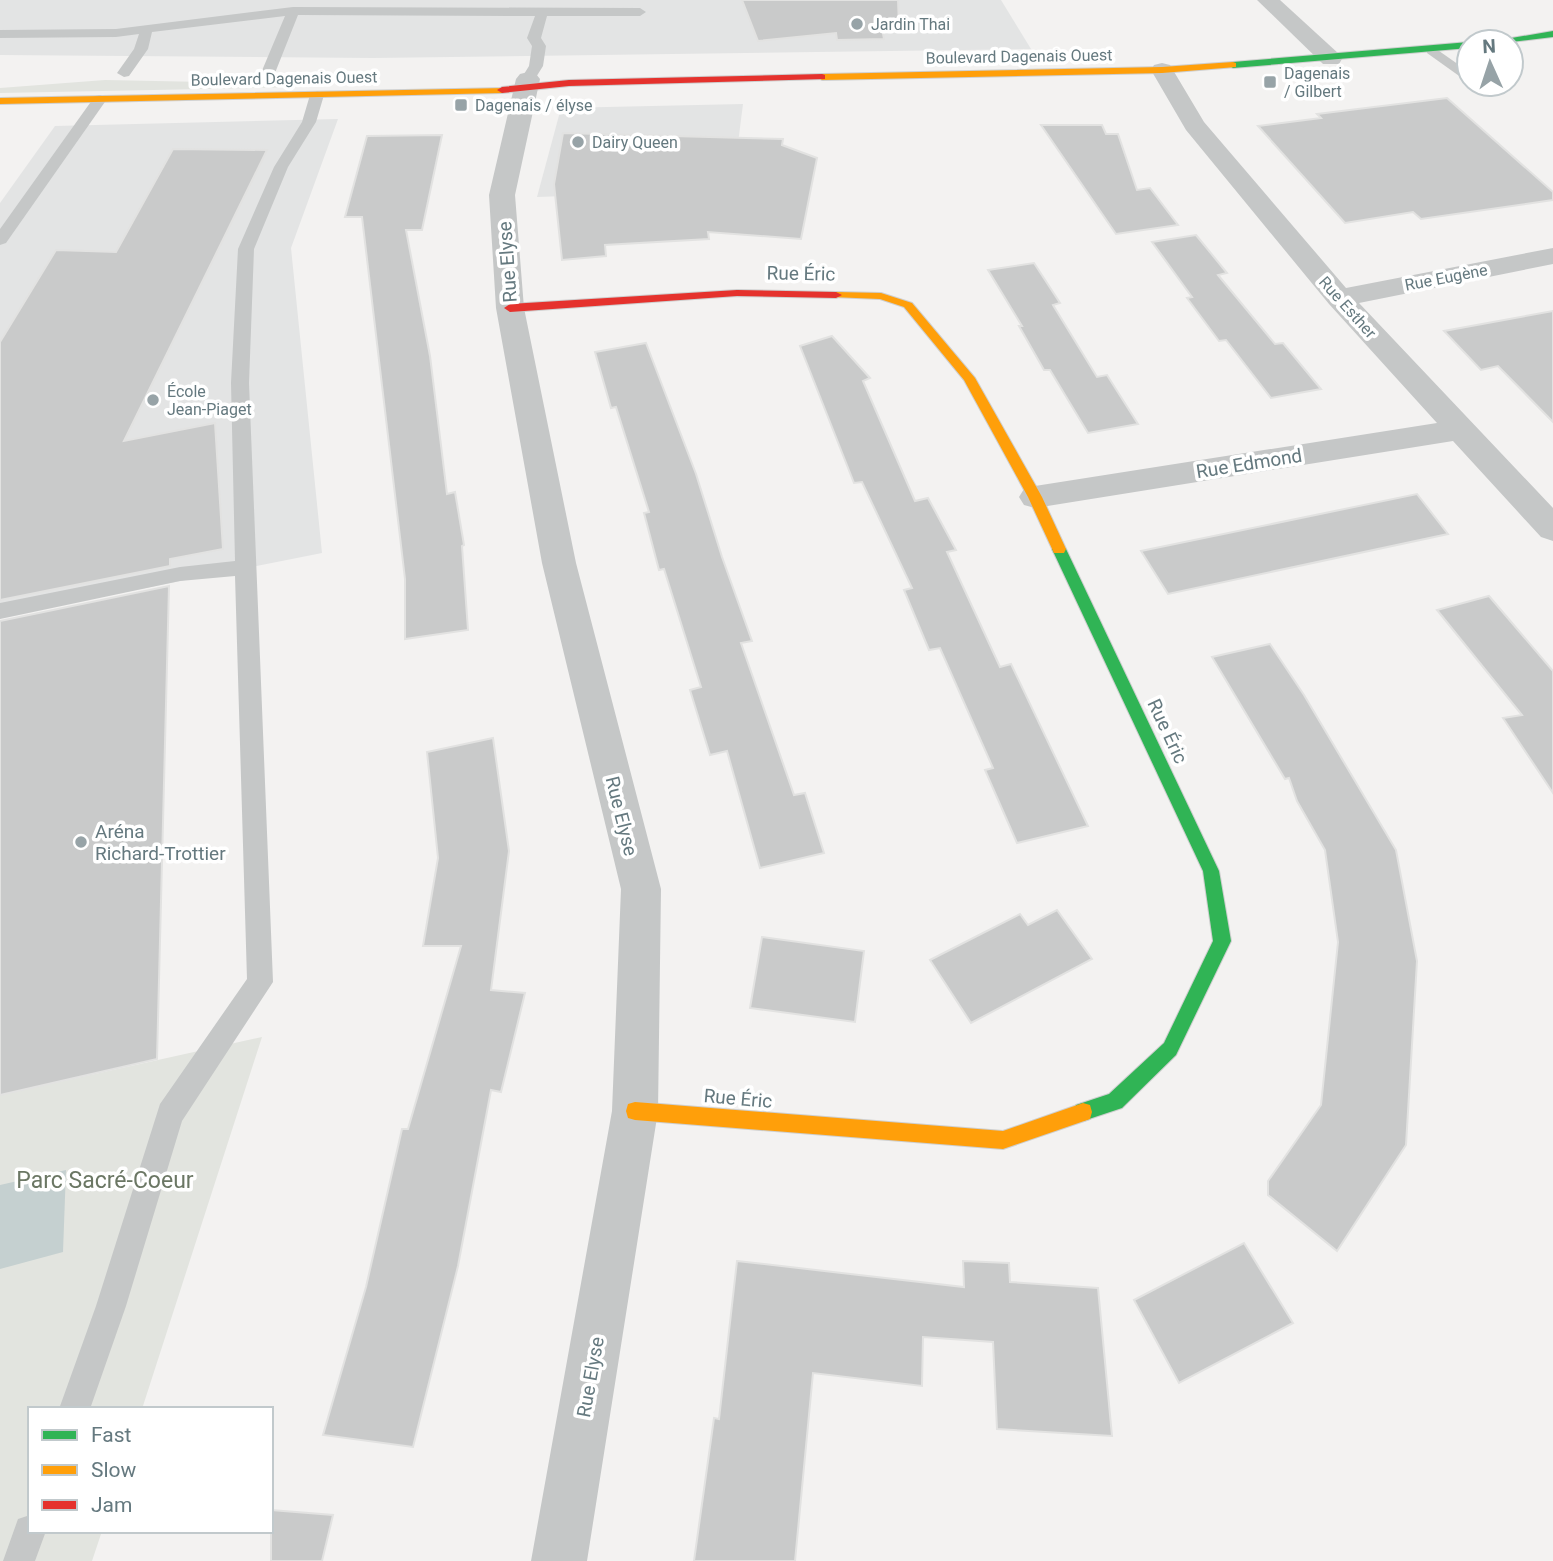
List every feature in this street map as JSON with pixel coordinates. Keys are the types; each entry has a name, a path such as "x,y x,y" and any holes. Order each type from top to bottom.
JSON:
{"main road":[{"path":"1525,38 1553,34"},
{"name":"Boulevard Dagenais Ouest","path":"443,75 527,83 569,83 1162,69 1331,59 1455,47"},
{"path":"117,73 150,73"},
{"name":"Boulevard Dagenais Ouest","path":"0,101 480,92 527,83"},
{"name":"Rue Éric","path":"510,308 737,293 881,296 908,305 969,378 1035,497 1211,871 1222,941 1170,1049 1115,1101 1003,1140 635,1111"}],"street":[{"path":"1268,0 1331,59"},
{"name":"Rue Esther","path":"1162,69 1194,125 1339,298 1553,529"},
{"name":"Rue Elyse","path":"527,83 502,195 510,308 559,563 641,889 635,1111 559,1561"},
{"name":"Rue Eugène","path":"1339,298 1553,256"},
{"name":"Rue Edmond","path":"1035,497 1462,429"}],"lane":[{"path":"268,74 293,12"},
{"path":"0,34 95,34 293,12 640,12"},
{"path":"527,83 536,66 539,46 534,38 542,12"},
{"path":"117,73 141,49 146,29"},
{"path":"1432,50 1455,68"},
{"path":"75,1407 111,1306 170,1114 260,982 240,383 246,249 281,167 309,122 317,95"},
{"path":"0,240 100,99"},
{"path":"0,611 180,574 245,568"},
{"path":"19,1561 29,1533"}],"shaded area":[{"path":"0,0 1001,0 1031,49 373,58 0,55"},
{"path":"743,104 732,190 537,197 561,108"},
{"name":"École Jean-Piaget","path":"338,119 291,248 322,553 0,617 0,203 55,126"},
{"path":"66,1170 63,1252 0,1269 0,1185"}],"green space":[{"path":"105,80 301,84 300,87 0,93 0,88"},
{"name":"Parc Sacré-Coeur","path":"262,1037 143,1407 28,1407 28,1533 101,1533 92,1561 0,1561 0,1095"}],"building":[{"path":"742,0 898,0 899,27 882,28 884,39 837,40 836,33 758,41"},
{"path":"1447,98 1553,192 1553,200 1421,219 1413,212 1345,223 1258,126 1321,118 1317,114"},
{"path":"1041,125 1102,125 1106,134 1118,134 1137,190 1150,188 1178,225 1116,234"},
{"path":"563,133 783,139 782,145 817,158 801,239 708,232 709,239 605,245 606,256 562,260 554,184"},
{"path":"442,135 422,230 406,230 430,356 447,494 455,492 464,545 468,630 405,639 405,579 362,217 345,217 367,136"},
{"path":"173,149 267,150 124,441 215,423 223,549 170,559 170,566 0,600 0,342 56,250 116,252"},
{"path":"1196,235 1227,273 1218,275 1275,344 1283,343 1321,389 1271,398 1226,340 1219,341 1187,298 1192,297 1152,242"},
{"path":"1034,263 1060,303 1053,305 1097,377 1107,375 1138,424 1088,433 1050,370 1044,370 1019,326 1022,326 988,270"},
{"path":"1553,311 1553,422 1498,366 1481,370 1444,331"},
{"path":"832,336 870,378 863,381 915,501 928,498 956,550 947,552 1000,667 1011,664 1088,826 1017,843 985,770 993,768 940,648 929,650 904,590 912,588 862,482 854,483 800,346"},
{"path":"646,343 696,474 752,641 741,643 794,795 805,793 824,853 760,868 727,751 710,755 690,690 701,687 664,569 659,570 644,513 649,512 616,407 611,408 595,352"},
{"path":"1417,494 1448,534 1168,594 1141,551"},
{"name":"Aréna Richard-Trottier","path":"169,586 157,1059 0,1095 0,621"},
{"path":"1489,596 1553,671 1553,793 1503,718 1522,715 1437,610"},
{"path":"1270,644 1304,695 1396,850 1417,961 1406,1145 1337,1251 1268,1195 1268,1181 1321,1105 1338,942 1325,850 1297,801 1289,778 1285,779 1212,657"},
{"path":"493,738 509,851 491,990 525,993 501,1092 491,1090 458,1266 413,1447 323,1435 366,1287 402,1129 408,1129 461,946 423,946 438,858 427,752"},
{"path":"1057,910 1092,959 971,1023 930,960 1020,914 1028,925"},
{"path":"762,937 864,951 855,1022 750,1008"},
{"path":"1244,1243 1293,1323 1179,1383 1134,1300"},
{"path":"737,1261 964,1287 963,1261 1009,1263 1010,1282 1098,1288 1112,1436 997,1429 993,1342 923,1337 922,1386 813,1373 795,1561 694,1561 714,1418 719,1419"},
{"path":"273,1510 333,1515 322,1561 271,1561"}],"traffic: fast":[{"path":"1525,38 1553,34"},
{"path":"1233,65 1455,46"},
{"path":"1059,549 1211,871 1222,941 1170,1049 1115,1101 1083,1112"}],"traffic: slow":[{"path":"822,77 1162,70 1233,65"},
{"path":"0,101 502,90"},
{"path":"836,295 881,296 908,305 969,378 1035,497 1059,549"},
{"path":"635,1111 1003,1140 1083,1112"}],"traffic: jam":[{"path":"502,90 569,83 822,77"},
{"path":"510,308 737,293 836,295"}],"place":[{"name":"Jardin Thai","path":"857,24"},
{"name":"Dagenais / Gilbert","path":"1270,82"},
{"name":"Dagenais / élyse","path":"461,105"},
{"name":"Dairy Queen","path":"578,142"},
{"name":"École Jean-Piaget","path":"153,400"},
{"name":"Aréna Richard-Trottier","path":"81,842"}]}
